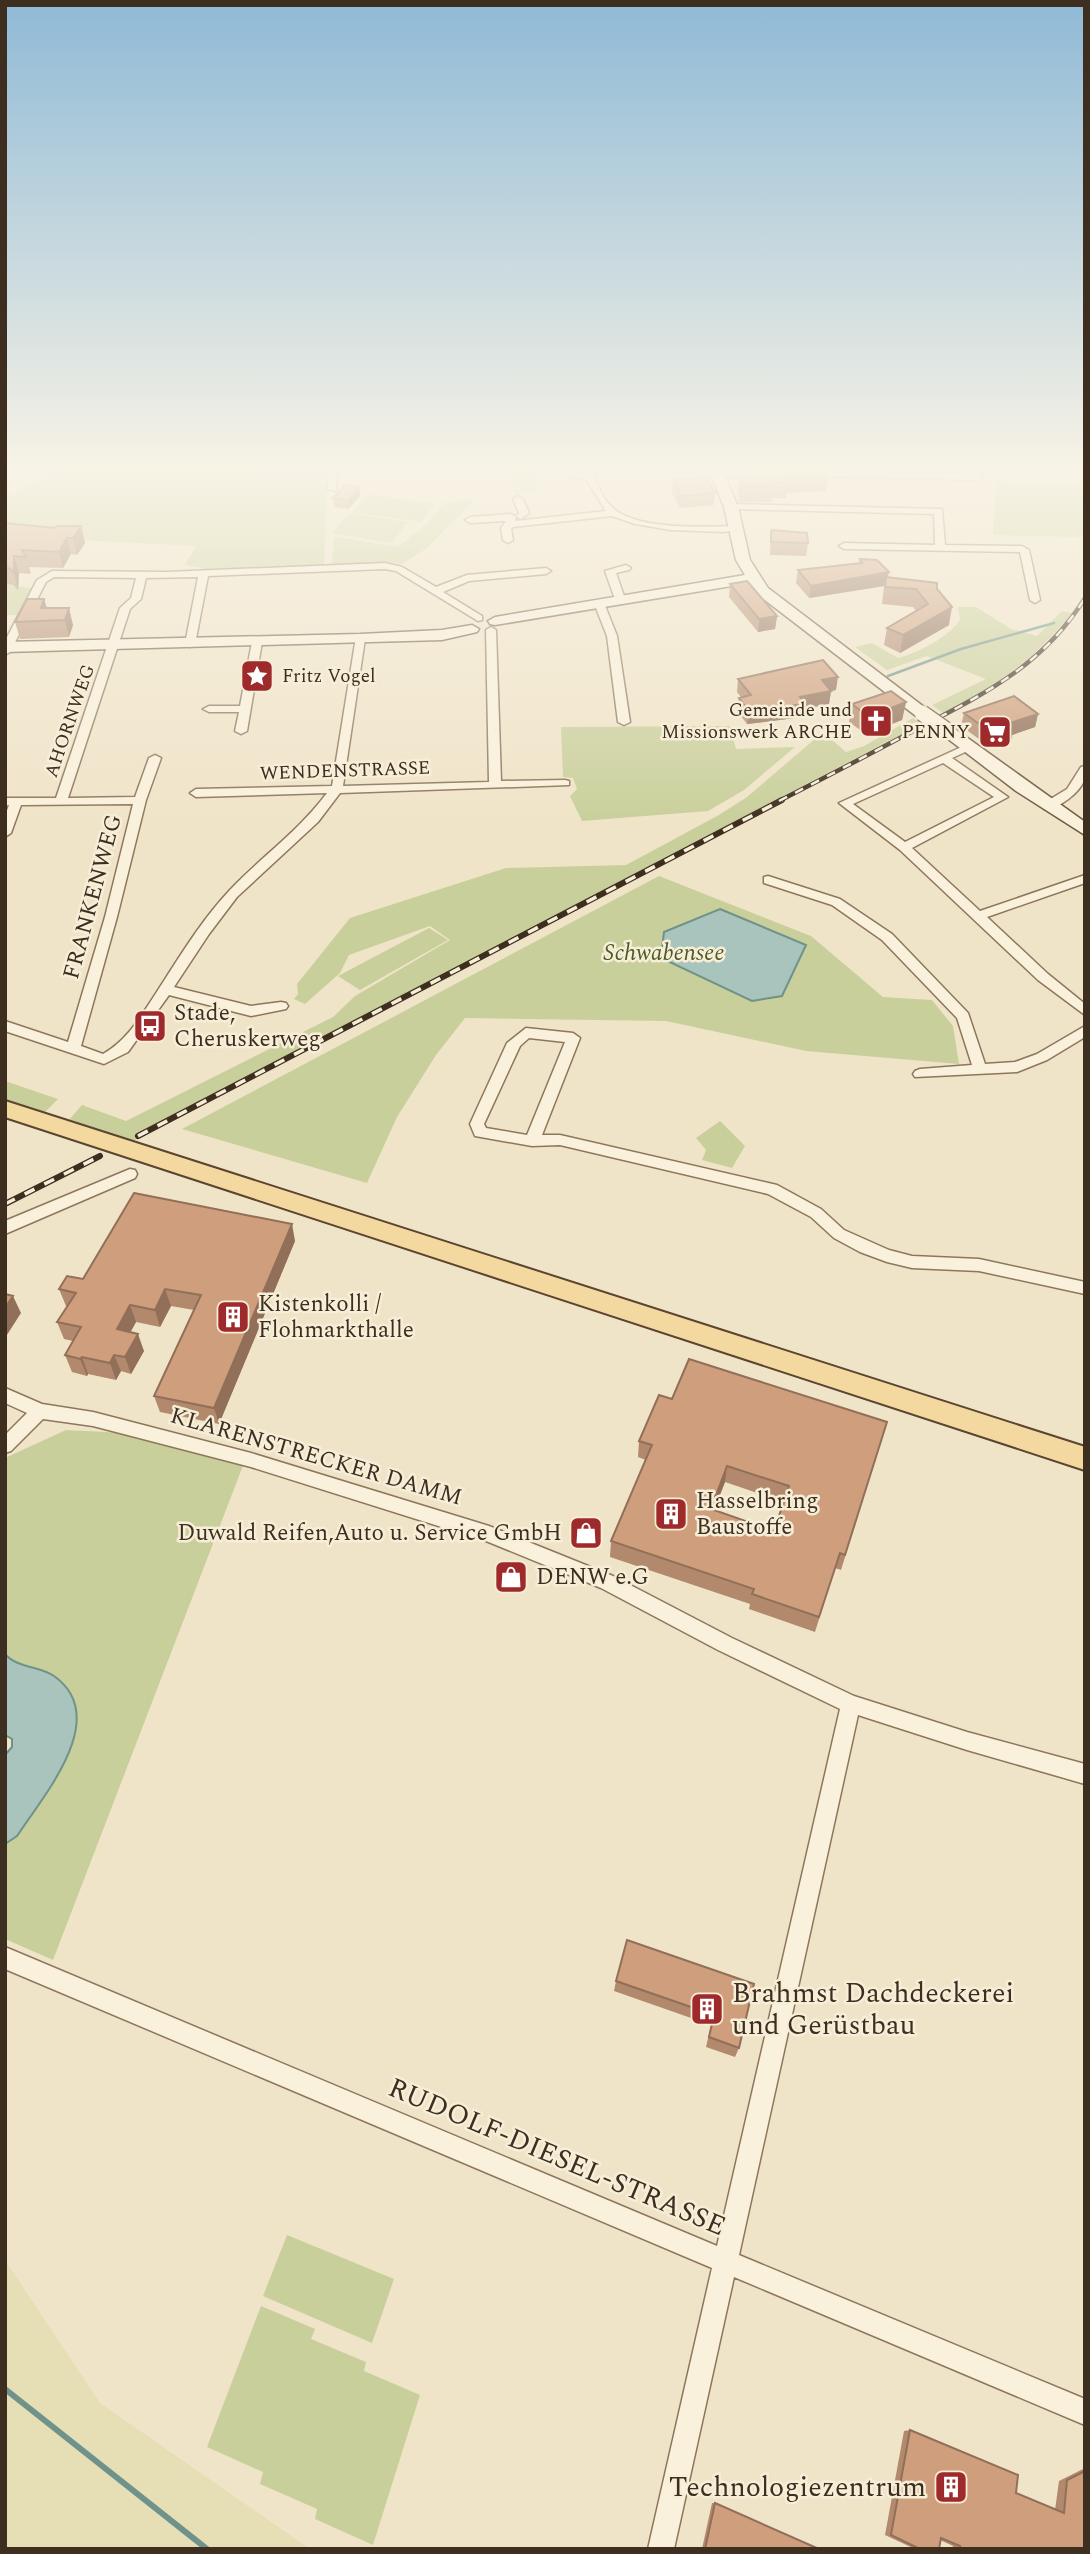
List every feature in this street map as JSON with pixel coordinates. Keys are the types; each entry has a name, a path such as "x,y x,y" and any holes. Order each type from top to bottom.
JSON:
{"main road":[{"path":"760,586 776,604 1048,806 1085,830"},
{"path":"360,639 442,635 475,623 493,626"},
{"path":"5,1109 1085,1459"}],"street":[{"path":"5,1026 104,1059 123,1049 204,931 233,894 314,819 337,788 360,639 6,648 39,586"},
{"name":"AHORNWEG","path":"61,801 125,608 136,599 139,586"},
{"path":"190,644 201,586"},
{"path":"428,586 475,623"},
{"path":"436,591 447,586"},
{"path":"615,586 620,599"},
{"path":"495,783 493,626 599,603 701,586"},
{"path":"1033,586 1035,600"},
{"path":"599,603 612,636 624,722"},
{"path":"241,731 257,642"},
{"path":"209,709 244,709"},
{"path":"968,747 845,803 904,847 980,915 1043,977 1085,1011"},
{"name":"FRANKENWEG","path":"74,1047 111,917 140,800 155,758"},
{"path":"904,847 1002,797 944,758"},
{"path":"1048,806 1071,791 1085,769"},
{"name":"WENDENSTRASSE","path":"196,793 565,783"},
{"path":"5,833 10,802 140,800"},
{"path":"980,915 1085,879"},
{"path":"768,880 836,902 887,937 963,1016 980,1070"},
{"path":"166,990 251,1011 281,1006"},
{"path":"920,1074 1017,1067 1042,1057 1085,1031"},
{"path":"532,1142 573,1038 526,1033 514,1043 477,1124 480,1132 532,1142 560,1140 772,1189 816,1213 839,1234 887,1256 912,1262 979,1265 1085,1288"},
{"path":"5,1228 130,1174"},
{"name":"KLARENSTRECKER DAMM","path":"5,1395 40,1411 93,1419 251,1460 489,1534 607,1582 725,1644 851,1703 967,1741 1085,1773"},
{"path":"5,1446 40,1411"},
{"path":"661,2549 851,1703"},
{"name":"RUDOLF-DIESEL-STRASSE","path":"5,1958 1085,2412"}],"shaded area":[{"path":"5,2260 100,2403 310,2549 5,2549"}],"green space":[{"path":"5,586 31,588 17,615 5,615"},
{"path":"958,607 976,607 1011,629 1037,636 1062,611 1072,613 1043,645 1013,670 980,693 943,713 932,705 986,679 927,656 887,670 855,647 872,643 898,658 915,652 932,644 955,627 960,620"},
{"path":"913,718 921,724 344,1026 132,1142 69,1120 82,1105 126,1121 333,1017 355,996 450,940 430,926 349,955 340,973 305,1004 294,999 298,994 297,984 350,918 506,868 626,865 747,797 823,732 846,752 864,746"},
{"path":"730,726 736,749 795,747 744,790 708,811 582,821 570,796 577,789 573,778 563,777 561,727"},
{"name":"Schwabensee","path":"659,876 811,936 883,997 932,1000 953,1026 959,1064 806,1051 666,1021 465,1018 436,1055 397,1117 367,1183 182,1129"},
{"path":"429,928 448,940 360,990 338,976"},
{"path":"5,1081 58,1099 44,1113 5,1101"},
{"path":"720,1121 745,1146 732,1168 702,1160 706,1150 696,1138"},
{"path":"66,1430 126,1433 244,1463 53,1960 5,1939 5,1844 36,1810 76,1734 43,1670 18,1663 5,1654 5,1458"},
{"path":"287,2235 394,2279 372,2343 263,2296"},
{"path":"261,2306 315,2329 311,2339 366,2362 364,2371 420,2395 373,2545 315,2519 317,2509 260,2484 263,2472 207,2447"}],"water":[{"name":"Schwabensee","path":"720,909 806,945 782,996 752,1001 661,958 664,932"},
{"path":"5,1654 16,1662 54,1676 70,1693 76,1713 75,1734 56,1778 17,1836 5,1844 5,1755 12,1747 12,1739 5,1735"}],"building":[{"path":"732,586 751,586 777,616 759,619"},
{"path":"937,586 952,607 903,635 887,628 928,604 916,589 885,587"},
{"path":"27,599 44,599 41,608 69,608 65,620 15,622"},
{"path":"823,660 838,677 822,680 831,691 800,697 805,704 749,711 739,698 751,695 738,679"},
{"path":"891,691 906,702 869,717 852,704"},
{"path":"1014,696 1038,714 1010,723 1014,727 993,734 964,713"},
{"name":"Kistenkolli / Flohmarkthalle","path":"134,1193 292,1224 214,1408 154,1396 201,1295 165,1289 155,1310 130,1305 117,1329 138,1334 125,1357 114,1355 110,1363 65,1355 81,1327 57,1322 76,1293 59,1289 67,1276 83,1279"},
{"path":"5,1294 13,1296 5,1308"},
{"name":"Hasselbring Baustoffe","path":"689,1359 887,1422 845,1555 840,1553 819,1617 752,1594 754,1589 611,1541 652,1445 639,1441 659,1395 672,1399","holes":["727,1466 789,1486 774,1531 711,1509"]},
{"name":"Brahmst Dachdeckerei und Gerüstbau","path":"627,1940 754,1984 739,2048 709,2037 714,2015 616,1981"},
{"name":"Technologiezentrum","path":"910,2430 1018,2475 1016,2493 1064,2513 1067,2480 1085,2471 1085,2549 960,2549 960,2546 941,2538 939,2549 920,2549 891,2535"},
{"name":"Technologiezentrum","path":"715,2503 819,2549 705,2549"}],"waterway":[{"path":"888,676 961,649 1054,623"},
{"path":"5,2389 207,2549"}],"railway":[{"path":"779,801 963,705 1009,677 1050,643 1085,598"},
{"path":"138,1136 782,800"},
{"path":"5,1204 100,1156"}],"place":[{"name":"Fritz Vogel","path":"257,676"},
{"name":"Gemeinde und Missionswerk ARCHE","path":"876,721"},
{"name":"PENNY","path":"995,732"},
{"name":"Stade, Cheruskerweg","path":"150,1026"},
{"name":"Kistenkolli / Flohmarkthalle","path":"233,1317"},
{"name":"Hasselbring Baustoffe","path":"671,1514"},
{"name":"Duwald Reifen,Auto u. Service GmbH","path":"586,1533"},
{"name":"DENW e.G","path":"511,1577"},
{"name":"Brahmst Dachdeckerei und Gerüstbau","path":"707,2009"},
{"name":"Technologiezentrum","path":"951,2487"}]}
